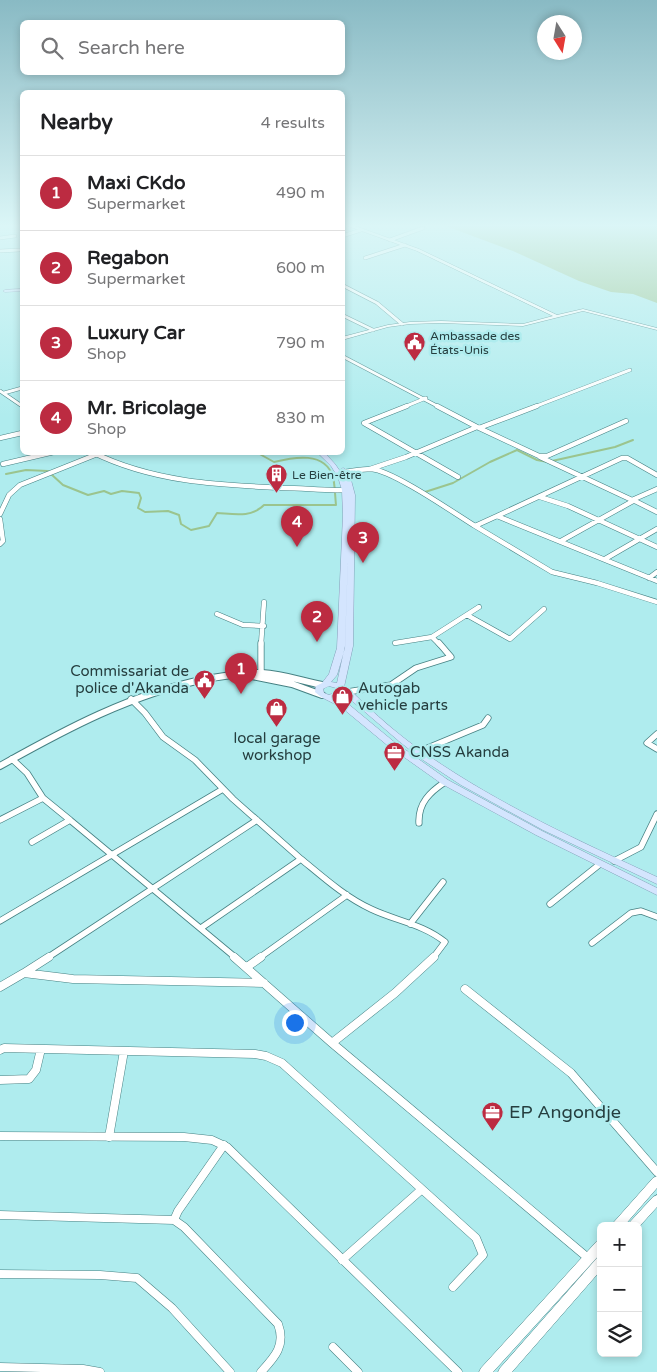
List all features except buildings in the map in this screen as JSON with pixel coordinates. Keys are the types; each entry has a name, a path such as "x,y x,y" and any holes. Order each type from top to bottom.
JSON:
{"main road":[{"path":"2,292 20,290"},
{"path":"501,290 558,317"},
{"path":"345,338 402,324 441,322 517,326 535,324 577,311 587,310 657,329"},
{"path":"323,455 338,472 339,490 346,527 342,642 336,669 332,677 319,690 325,696 344,705 390,743 444,782 538,833 657,892"},
{"path":"325,696 336,696 343,690 349,646 352,532 352,495 344,472 329,455"},
{"path":"324,685 334,684 343,690 418,752 487,796 657,881"},
{"path":"621,1222 657,1181"},
{"path":"637,1222 657,1200"},
{"path":"485,1372 597,1249"},
{"path":"504,1372 597,1267"}],"street":[{"path":"351,290 376,303 402,324"},
{"path":"345,316 373,330"},
{"path":"345,358 426,398 478,428 657,512"},
{"path":"344,472 368,469 415,453 630,370"},
{"path":"2,392 20,388"},
{"path":"2,392 20,405"},
{"path":"426,398 364,422 458,477"},
{"path":"539,456 547,456 626,421"},
{"path":"0,438 20,433"},
{"path":"3,464 41,455"},
{"path":"0,514 9,495 20,484 91,455"},
{"path":"96,455 146,473 172,478 234,485 339,490"},
{"path":"474,526 624,458 657,475"},
{"path":"368,469 382,472 408,485 552,572 597,583 657,602"},
{"path":"560,541 598,521 631,500 636,500 657,489"},
{"path":"540,496 568,506 657,547"},
{"path":"497,516 657,581"},
{"path":"0,519 4,536 0,544"},
{"path":"605,559 657,529"},
{"path":"650,578 657,572"},
{"path":"261,673 259,662 264,626 264,602"},
{"path":"395,643 431,637 479,607"},
{"path":"467,614 510,639 544,609"},
{"path":"218,614 243,625 264,626"},
{"path":"343,690 391,685 416,668 451,658 439,643 431,637"},
{"path":"0,766 92,716 130,699 177,684 261,673 324,685"},
{"path":"242,675 274,680 325,696"},
{"path":"130,699 145,713 160,735 194,760 223,789 301,859 348,895 369,908 410,924 443,940 444,946 428,964 332,1043"},
{"path":"418,752 483,725 488,718"},
{"path":"657,734 648,743 657,749"},
{"path":"12,759 27,774 44,798 201,928 332,1043 588,1258"},
{"path":"418,823 419,808 428,795 444,782"},
{"path":"0,921 223,789"},
{"path":"0,820 44,798"},
{"path":"614,861 636,851 646,841 651,820 657,814"},
{"path":"32,842 70,820"},
{"path":"0,987 154,890 257,820"},
{"path":"201,928 301,859"},
{"path":"550,904 600,864"},
{"path":"410,924 443,882"},
{"path":"247,968 348,895"},
{"path":"592,943 631,913 640,911 657,917"},
{"path":"24,973 73,979 264,982"},
{"path":"465,989 571,1073 657,1172"},
{"path":"0,1080 29,1079 36,1070 40,1049"},
{"path":"0,1050 40,1049 264,1054 274,1058 282,1063 476,1238 483,1251 481,1259 453,1287"},
{"path":"109,1137 124,1051"},
{"path":"0,1136 184,1137 212,1140 224,1145 458,1372"},
{"path":"174,1220 178,1211 224,1145"},
{"path":"342,1261 421,1190"},
{"path":"0,1215 174,1220 184,1227 278,1324 282,1336 282,1345 277,1355 261,1372"},
{"path":"0,1274 100,1275 137,1278 172,1308 230,1372"},
{"path":"333,1347 358,1372"},
{"path":"0,1367 22,1370 83,1369 100,1372"}],"shaded area":[{"path":"605,290 657,290 657,303 633,294"}],"waterway":[{"path":"552,461 615,447 633,440"},
{"path":"425,492 453,483 490,462 517,450 537,460 548,462"},
{"path":"51,474 63,485 88,495 104,491 111,494 122,491 139,493 141,498 138,508 145,512 168,511 179,515 181,524 191,530 209,526 217,513 248,514 264,505 336,505 333,477 323,463 308,458 274,462 261,455"},
{"path":"6,474 26,470 48,471"}],"place":[{"name":"Ambassade des États-Unis","path":"414,362"},
{"name":"Le Bien-être","path":"276,494"},
{"name":"Mr. Bricolage","path":"297,547"},
{"name":"Luxury Car","path":"363,563"},
{"name":"Regabon","path":"317,642"},
{"name":"Maxi CKdo","path":"241,694"},
{"name":"Commissariat de police d'Akanda","path":"205,699"},
{"name":"Autogab vehicle parts","path":"342,716"},
{"name":"local garage workshop","path":"277,728"},
{"name":"CNSS Akanda","path":"394,771"},
{"name":"EP Angondje","path":"493,1131"}]}
